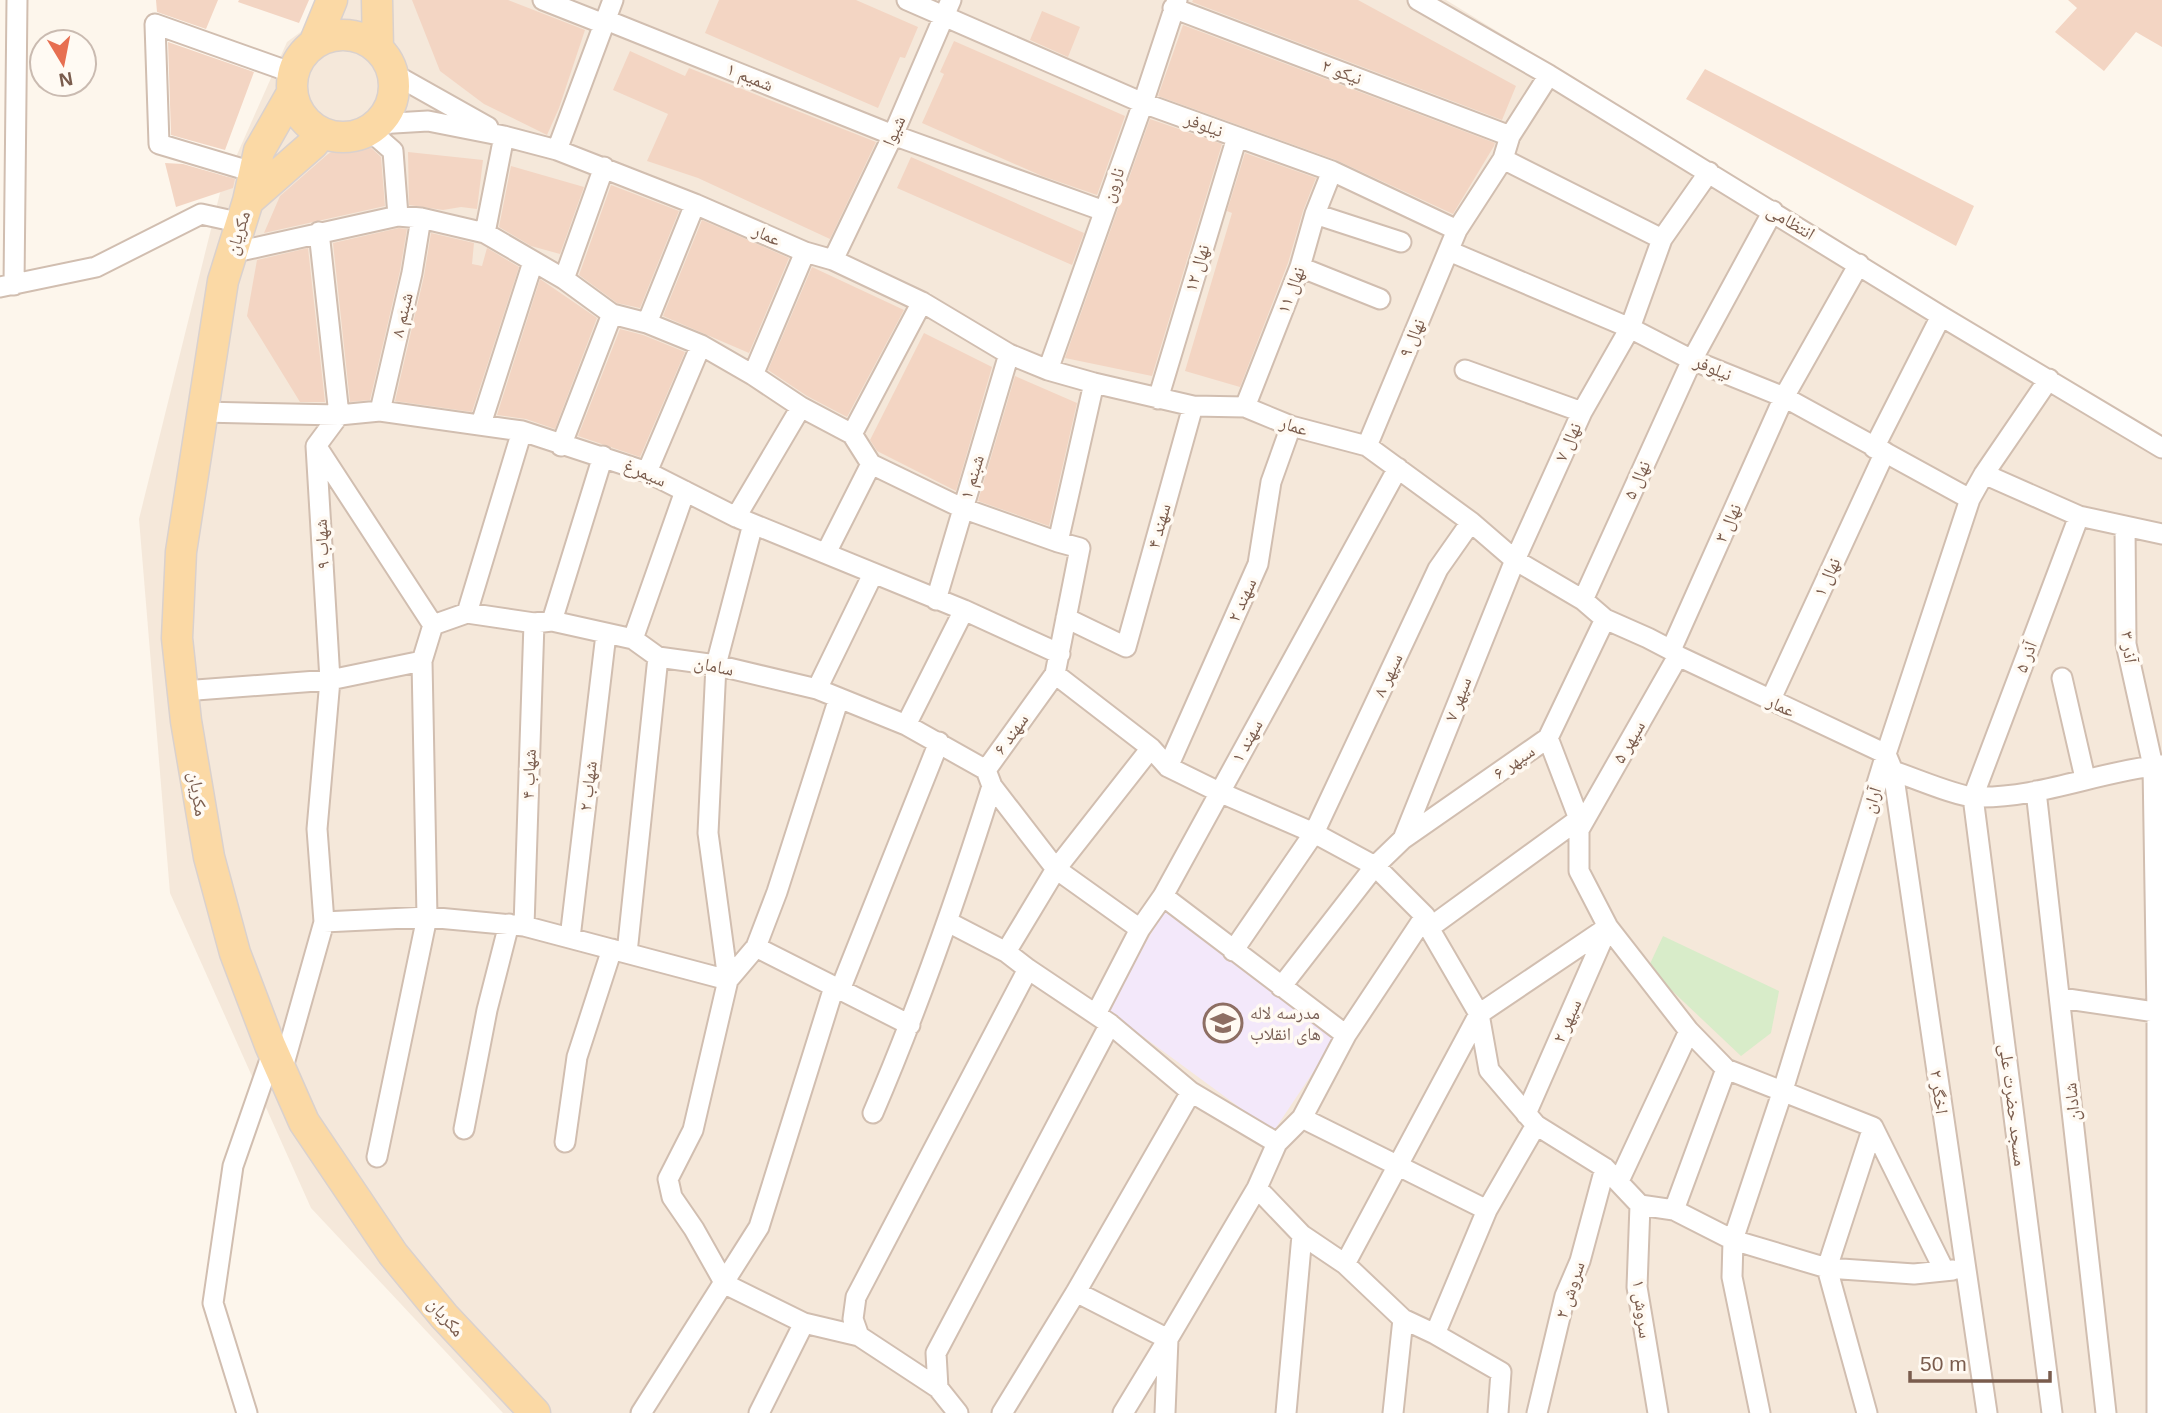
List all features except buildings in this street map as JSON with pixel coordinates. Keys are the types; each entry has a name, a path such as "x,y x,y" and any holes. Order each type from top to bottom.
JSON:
{"main road":[{"path":"332,0 314,44 298,62 293,83 297,110 302,117 322,133 338,137 354,136 373,127 386,113 392,101 394,86 385,61 377,0"},
{"path":"314,44 329,37 347,35 363,39 385,61"},
{"name":"مکریان","path":"293,83 259,151 223,281 181,552 177,638 209,856 235,953 304,1122 393,1254 444,1316 535,1413"},
{"path":"247,198 313,144 322,133"}],"street":[{"path":"17,0 7,286 96,267 201,214 247,198"},
{"name":"شمیم ۱","path":"543,0 893,135 1104,211"},
{"path":"557,150 613,0"},
{"name":"نیلوفر","path":"907,0 948,8 1143,103 1332,172 1457,230"},
{"name":"انتظامی","path":"1418,0 1549,75 1941,316 2162,448"},
{"name":"نارون","path":"1048,370 1143,103 1175,4"},
{"name":"نیکو ۲","path":"1175,4 1510,136"},
{"name":"شیوا","path":"833,260 893,135 948,8"},
{"path":"247,198 159,144 155,24 293,83"},
{"path":"385,61 504,136 485,233"},
{"name":"نهال ۹","path":"1367,446 1457,230 1503,159 1510,136 1549,75"},
{"name":"عمار","path":"373,127 428,121 557,150 695,204 805,252 833,260 922,302 1009,354 1048,370 1193,406 1245,407 1291,426 1367,446 1471,522 1515,560 1583,600 1605,619 1890,762 1973,797 2036,791 2085,778 2158,765"},
{"path":"373,127 393,151 398,216"},
{"name":"نهال ۱۲","path":"1158,398 1237,137"},
{"path":"1503,159 1662,239"},
{"path":"564,279 604,167"},
{"name":"نهال ۱۱","path":"1245,407 1300,267 1315,214 1332,172"},
{"name":"نهال ۷","path":"1515,560 1582,412 1630,328 1662,239 1709,172"},
{"path":"647,323 695,204"},
{"name":"نهال ۵","path":"1583,600 1692,360 1773,211"},
{"path":"1315,214 1401,242"},
{"path":"231,253 398,216 421,218 485,233 564,279 612,314 647,323 701,345 753,374 801,407 852,435 871,464 962,508 1058,542 1094,383"},
{"name":"شبنم ۸","path":"380,411 412,273 421,218"},
{"path":"319,232 340,415 316,446 433,625 422,661 427,916 377,1157"},
{"name":"نیلوفر","path":"1449,251 1630,328 1692,360 1784,397 1970,499"},
{"path":"753,374 805,252"},
{"path":"481,424 533,262"},
{"name":"نهال ۳","path":"1675,653 1784,397 1859,264"},
{"path":"1300,267 1380,299"},
{"path":"852,435 922,302"},
{"path":"561,446 612,314"},
{"name":"نهال ۱","path":"1770,701 1879,450 1941,316"},
{"path":"647,472 701,345"},
{"name":"شبنم ۱","path":"936,600 1009,354"},
{"path":"1465,370 1582,412"},
{"name":"آران","path":"1760,1413 1732,1277 1733,1240 1890,762 1970,499 2049,379"},
{"name":"سهند ۴","path":"1066,618 1126,647 1193,406"},
{"path":"801,407 744,520 716,666 708,833 727,980 692,1129 668,1179 672,1197 694,1229 725,1284 804,1322 859,1336 938,1388 958,1413"},
{"name":"سیمرغ","path":"202,412 340,415 380,411 522,431 647,472 744,520 964,610 1060,654"},
{"name":"سهند ۲","path":"1168,766 1258,564 1271,482 1291,426"},
{"path":"467,613 522,431"},
{"name":"شهاب ۹","path":"316,446 330,680 317,829 324,922"},
{"name":"شهاب ۴","path":"464,1129 487,1010 517,925 543,622 603,456"},
{"path":"826,553 871,464"},
{"name":"سهند ۱","path":"938,1388 936,1353 1103,1019 1140,929 1163,896 1398,468"},
{"path":"1984,474 2079,516 2162,534"},
{"path":"633,639 685,491"},
{"name":"آذر ۵","path":"1973,797 2079,516"},
{"name":"سپهر ۸","path":"1233,951 1314,833 1438,569 1471,522"},
{"name":"آذر ۳","path":"2131,528 2126,644 2158,765 2160,1013 2157,1413"},
{"name":"سهند ۶","path":"873,1113 910,1025 948,922 989,778 1055,674 1080,548 1058,542"},
{"name":"سپهر ۷","path":"1403,839 1515,560"},
{"path":"817,689 873,574"},
{"path":"905,724 964,610"},
{"name":"سامان","path":"433,625 467,613 543,622 633,639 658,657 716,666 817,689 905,724 939,742 989,778"},
{"name":"سپهر ۶","path":"1280,987 1375,866 1403,839 1548,738 1605,619"},
{"name":"شهاب ۲","path":"570,938 606,634"},
{"name":"سپهر ۵","path":"1580,824 1675,653"},
{"path":"565,1142 577,1058 619,951 658,657"},
{"path":"183,691 330,680 422,661"},
{"path":"1055,674 1152,748 1168,766 1219,792 1314,833 1375,866 1427,922 1479,1014 1489,1070 1531,1120 1612,1175 1640,1205 1674,1210 1733,1240 1827,1268 1914,1274 1944,1270 1965,1271"},
{"path":"2062,678 2085,778"},
{"path":"727,980 756,947 777,892 839,698"},
{"path":"1548,738 1580,824 1579,871 1608,928 1689,1031 1726,1069 1873,1127 1944,1270"},
{"path":"641,1413 759,1227 837,988 939,742"},
{"path":"1006,951 1056,869 1152,748"},
{"name":"اخگر ۲","path":"1890,762 1987,1413"},
{"path":"989,778 1056,869 1140,929"},
{"name":"شادان","path":"2036,791 2106,1413"},
{"name":"مسجد حضرت علی","path":"1973,797 2052,1413"},
{"path":"1123,1413 1257,1188 1277,1143 1302,1118 1346,1035 1427,922 1580,824"},
{"path":"1163,896 1346,1035"},
{"path":"247,1413 213,1303 233,1166 278,1061 324,922 427,916 517,925 727,980"},
{"path":"948,922 1006,951 1028,969 1103,1019 1191,1092 1277,1143"},
{"path":"1345,1264 1479,1014 1608,928"},
{"name":"سپهر ۲","path":"1436,1334 1487,1210 1531,1120 1608,928"},
{"path":"756,947 910,1025"},
{"path":"859,1336 853,1319 856,1297 1028,969"},
{"path":"2061,998 2160,1013"},
{"name":"سروش ۲","path":"1537,1413 1565,1296 1612,1175 1689,1031"},
{"path":"1674,1210 1726,1069"},
{"path":"1002,1413 1076,1292 1191,1092"},
{"path":"1302,1118 1487,1210"},
{"path":"1867,1413 1827,1268 1873,1127"},
{"path":"1257,1188 1302,1235 1345,1264 1403,1320 1436,1334 1501,1372 1498,1413"},
{"name":"سروش ۱","path":"1640,1205 1637,1287 1658,1413"},
{"path":"1286,1413 1302,1235"},
{"path":"1076,1292 1168,1339"},
{"path":"1393,1413 1403,1320"},
{"path":"759,1413 804,1322"},
{"path":"1166,1413 1168,1339"}],"shaded area":[{"path":"344,0 1446,0 2162,439 2162,1413 503,1413 311,1208 170,893 139,519 220,193 287,42"},
{"name":"مدرسه لاله های انقلاب","path":"1164,911 1338,1035 1273,1132 1107,1010"}],"green space":[{"path":"1663,936 1779,991 1771,1033 1741,1056 1648,968"}],"place":[{"name":"مدرسه لاله های انقلاب","path":"1223,1023"}]}
